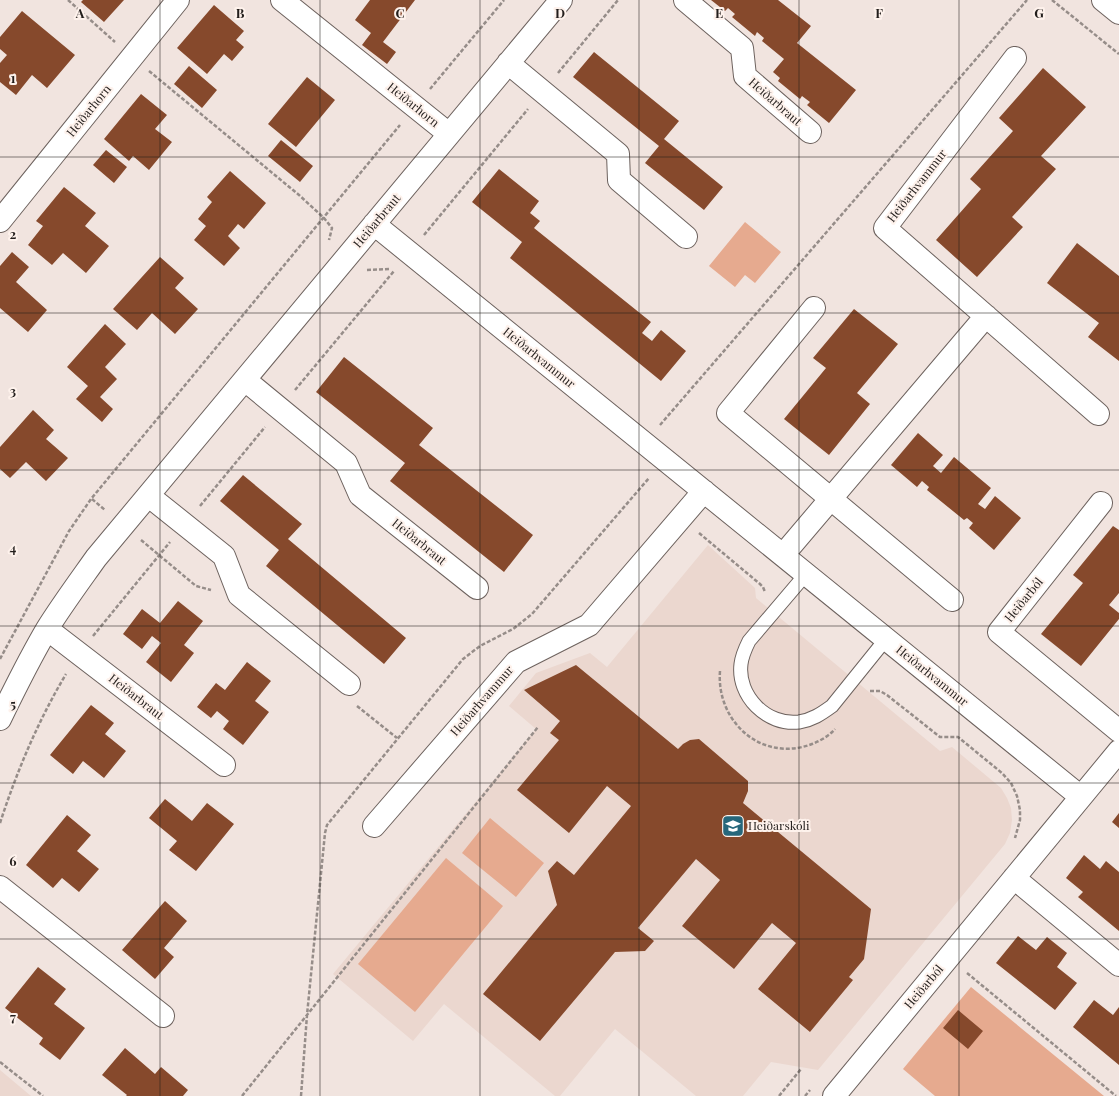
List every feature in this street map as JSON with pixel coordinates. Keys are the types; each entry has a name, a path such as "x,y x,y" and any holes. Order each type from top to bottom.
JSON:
{"street":[{"name":"Heiðarhorn","path":"0,221 178,0"},
{"name":"Heiðarhorn","path":"282,0 449,134"},
{"name":"Heiðarbraut","path":"0,719 21,674 47,629 96,558 561,0"},
{"name":"Heiðarbraut","path":"685,0 742,48 745,76 810,132"},
{"name":"Heiðarhvammur","path":"1015,58 885,228 1098,414"},
{"path":"508,63 618,154 619,180 686,237"},
{"name":"Heiðarhvammur","path":"374,224 645,443 697,499 783,555 1081,797"},
{"path":"814,308 728,413 952,600"},
{"path":"783,555 986,316"},
{"name":"Heiðarbraut","path":"245,380 346,463 360,495 477,588"},
{"path":"149,496 224,556 239,595 349,684"},
{"name":"Heiðarhvammur","path":"374,826 516,662 589,625 697,499"},
{"name":"Heiðarból","path":"1101,503 999,632 1119,731"},
{"name":"Heiðarbraut","path":"47,629 224,765"},
{"name":"Heiðarból","path":"834,1096 1119,751"},
{"path":"1014,878 1119,965"},
{"path":"0,887 163,1016"}],"lane":[{"path":"806,574 749,641 743,653 741,679 745,691 761,712 784,722 797,722 822,714 832,706 886,639"}],"path":[{"path":"0,659 69,531 92,499 504,0"},
{"path":"645,443 1028,0"},
{"path":"1052,0 1119,54"},
{"path":"697,499 699,533 763,587 765,597"},
{"path":"720,668 720,689 726,710 733,722 756,741 772,747 788,749 804,747 819,741 833,732 838,725"},
{"path":"866,692 880,691 887,695 940,737 958,737 1002,772 1011,783 1017,796 1020,810 1020,820 1014,841"},
{"path":"242,1096 538,727"},
{"path":"948,958 1116,1096"},
{"path":"0,1062 42,1096"},
{"path":"779,1096 801,1069"},
{"path":"805,1096 810,1090"}],"shaded area":[{"path":"745,222 781,252 755,283 745,275 735,287 709,266"},
{"name":"Heiðarskóli","path":"708,545 755,588 756,598 940,751 952,747 1001,788 1011,808 1012,820 1010,833 1005,844 818,1070 771,1062 743,1096 696,1096 615,1029 560,1096 555,1096 444,1004 413,1041 333,974 536,729 509,706 536,673 590,653 607,667"},
{"path":"490,818 544,863 516,897 462,853"},
{"path":"446,858 503,906 415,1012 358,964"},
{"path":"971,987 1104,1096 935,1096 903,1069"},
{"path":"0,1070 31,1096 0,1096"}],"building":[{"path":"83,0 124,0 104,22 81,2"},
{"path":"370,0 415,0 383,42 396,52 387,64 362,45 371,33 355,20"},
{"path":"711,0 778,0 811,26 797,43 856,90 829,123 807,105 810,102 802,96 800,99 778,81 780,78 773,72 784,59 762,41 764,38 757,32 755,36 732,17 735,14 728,8 725,11"},
{"path":"214,5 244,31 236,40 244,47 232,61 224,54 207,74 177,48"},
{"path":"22,11 75,55 47,88 32,75 16,95 0,82 0,63 7,55 0,49 0,37"},
{"path":"594,52 679,121 664,139 723,187 704,210 645,163 659,146 573,77"},
{"path":"189,66 217,90 202,108 174,84"},
{"path":"1043,68 1086,107 1041,156 1056,169 1012,217 1023,227 977,277 936,240 981,189 970,179 1013,131 999,118"},
{"path":"307,77 335,100 296,147 268,124"},
{"path":"141,94 167,115 155,129 172,142 149,170 133,156 129,161 104,139"},
{"path":"281,140 313,166 300,182 268,156"},
{"path":"106,150 127,167 114,183 93,165"},
{"path":"499,169 539,201 530,213 540,221 534,228 651,322 642,333 652,341 661,330 686,351 661,381 510,258 522,242 472,202"},
{"path":"230,171 266,203 244,229 238,224 228,236 240,248 224,266 194,240 206,226 198,219 212,202 207,197"},
{"path":"64,187 96,213 85,226 109,246 86,273 63,253 52,265 28,245 43,226 36,221"},
{"path":"1077,243 1119,276 1119,361 1088,337 1099,323 1047,283"},
{"path":"12,252 29,267 16,282 47,310 28,332 0,308 0,266"},
{"path":"160,257 184,278 175,288 198,309 175,334 152,313 137,330 113,309"},
{"path":"854,309 898,344 857,393 870,404 829,455 784,419 826,368 813,358"},
{"path":"105,324 126,344 105,367 117,379 100,397 113,409 102,422 76,399 88,386 67,367"},
{"path":"344,357 433,428 419,445 533,535 504,572 390,481 405,463 316,392"},
{"path":"33,410 54,430 46,439 68,458 46,481 26,462 10,478 0,469 0,447"},
{"path":"918,433 943,455 933,466 941,473 954,457 991,488 978,504 985,509 995,496 1021,518 994,550 969,528 973,523 967,518 964,520 927,490 929,487 922,481 917,487 891,465"},
{"path":"243,475 302,524 288,539 406,638 384,664 266,566 279,550 220,501"},
{"path":"1113,526 1119,530 1119,593 1109,605 1119,613 1119,619 1081,666 1041,634 1083,583 1073,575"},
{"path":"178,601 203,621 184,645 194,653 171,682 146,662 161,643 152,636 142,649 123,634 142,609 160,623"},
{"path":"247,662 271,681 255,701 269,712 243,745 223,729 229,721 217,711 211,718 197,707 216,683 225,690"},
{"path":"576,665 678,749 690,740 699,739 748,781 748,791 743,803 871,909 864,959 849,977 853,980 810,1032 758,989 796,943 772,923 734,969 682,926 720,880 696,859 638,928 654,941 645,951 615,952 540,1041 483,994 557,905 548,871 557,861 574,875 631,806 607,786 569,833 517,790 559,740 550,733 560,721 524,690"},
{"path":"91,705 114,723 105,734 126,751 104,778 83,761 73,774 50,755"},
{"path":"165,799 192,821 207,803 234,824 196,871 169,850 177,841 149,818"},
{"path":"1119,813 1119,828 1112,822"},
{"path":"67,815 91,835 77,851 99,869 79,892 62,878 53,888 26,865"},
{"path":"1084,855 1100,869 1106,861 1119,872 1119,931 1078,897 1083,892 1066,878"},
{"path":"165,901 187,921 164,948 174,957 155,979 122,950"},
{"path":"1018,936 1036,950 1047,937 1067,953 1057,967 1077,983 1055,1010 996,963"},
{"path":"38,967 66,989 54,1004 85,1028 60,1060 39,1044 43,1038 5,1008"},
{"path":"1094,1000 1113,1015 1119,1007 1119,1065 1073,1027"},
{"path":"958,1010 983,1031 968,1049 943,1028"},
{"path":"125,1048 155,1074 161,1067 188,1090 183,1096 126,1096 127,1095 102,1075"}],"place":[{"name":"Heiðarskóli","path":"733,826"}]}
